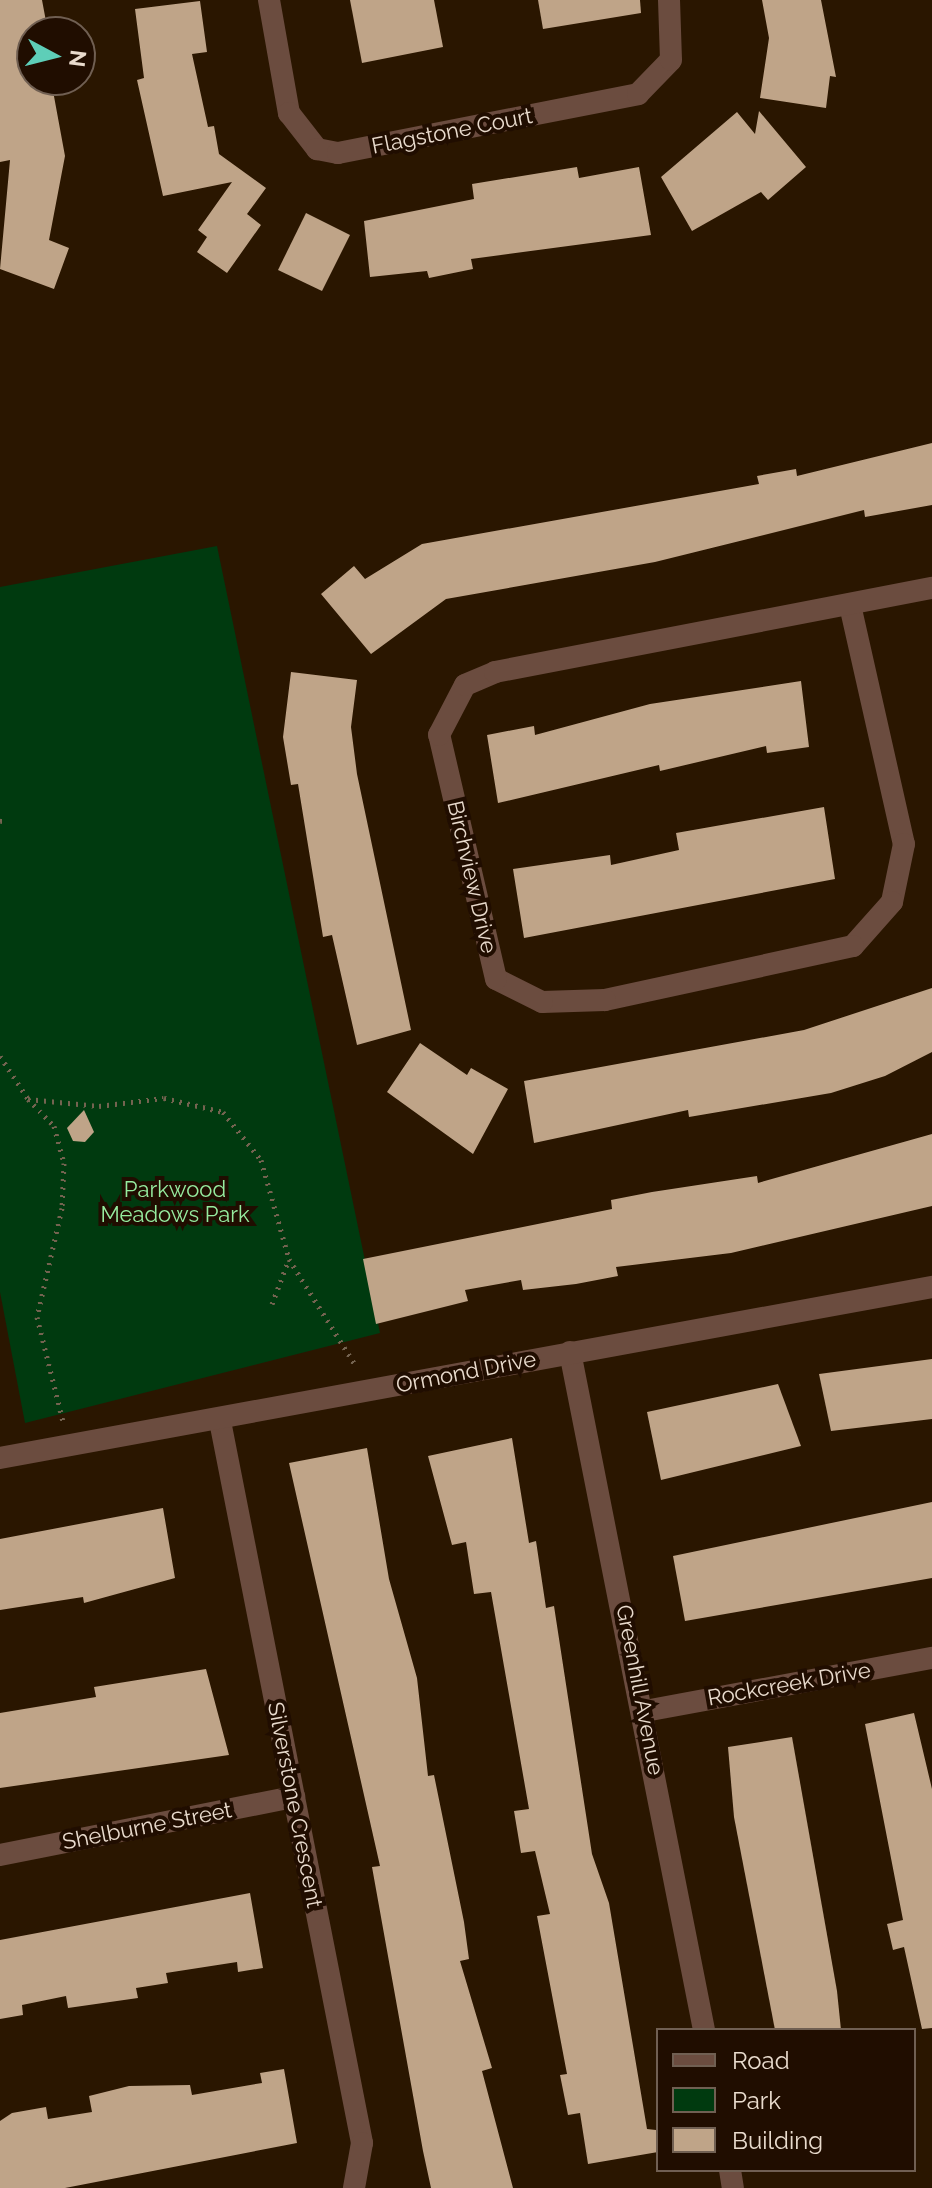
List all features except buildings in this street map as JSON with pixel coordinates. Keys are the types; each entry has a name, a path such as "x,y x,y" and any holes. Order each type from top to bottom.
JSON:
{"street":[{"name":"Flagstone Court","path":"269,0 289,113 317,149 338,153 638,94 671,60 669,0"},
{"name":"Birchview Drive","path":"850,605 904,844 892,902 853,946 605,1000 542,1002 496,979 439,735 465,685 495,672 932,588"},
{"name":"Ormond Drive","path":"0,1458 220,1421 570,1352 932,1287"},
{"name":"Greenhill Avenue","path":"570,1352 645,1711 704,2028"},
{"name":"Silverstone Crescent","path":"220,1421 362,2143 354,2188"},
{"name":"Rockcreek Drive","path":"645,1711 932,1658"},
{"name":"Shelburne Street","path":"0,1855 294,1797"}],"path":[{"path":"0,1056 28,1099 54,1126 64,1163 62,1208 37,1317 63,1421"},
{"path":"28,1099 99,1106 164,1098 223,1112 261,1160 289,1259 354,1363"},
{"path":"272,1304 289,1259"}],"green space":[{"name":"Parkwood Meadows Park","path":"217,546 380,1333 25,1423 0,1292 0,587"}]}
